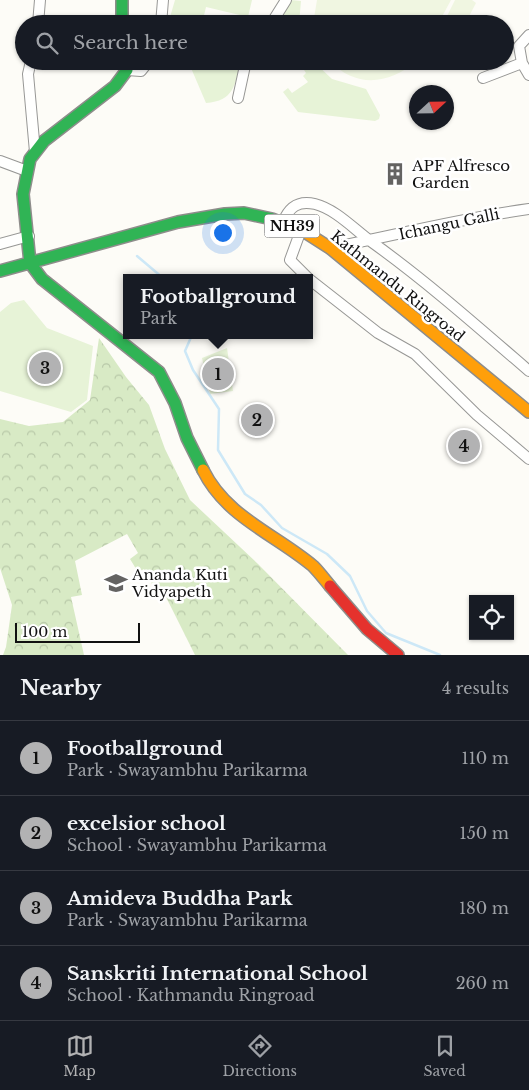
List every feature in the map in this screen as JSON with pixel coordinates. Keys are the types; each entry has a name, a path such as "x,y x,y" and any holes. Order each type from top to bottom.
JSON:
{"main road":[{"path":"122,0 122,15"},
{"path":"124,70 115,86 44,141 35,152 26,171 24,194 30,263 42,279 159,372 168,386 191,446 208,480 224,500 254,526 292,550 314,568 367,630 398,655"},
{"name":"Kathmandu Ringroad","path":"0,271 178,222 210,216 244,214 283,222 301,230 330,248 529,412"}],"street":[{"path":"39,15 40,0"},
{"path":"162,15 163,0"},
{"path":"277,15 286,0"},
{"path":"529,35 519,46 522,63 529,75"},
{"path":"514,66 522,63"},
{"path":"29,70 35,152"},
{"path":"238,98 244,70"},
{"path":"483,78 504,70"},
{"path":"0,161 26,171"},
{"path":"283,222 288,211 296,204 314,204 342,219 398,260 529,371"},
{"name":"Ichangu Galli","path":"330,248 467,218 529,209"},
{"path":"301,230 290,260 305,274"},
{"path":"0,244 29,236"},
{"path":"313,281 378,333 422,361 477,415 529,459"}],"green space":[{"path":"175,0 252,0 248,15 240,15 206,7 204,15 171,15"},
{"path":"291,0 301,1 300,15 283,15"},
{"path":"317,0 451,0 443,15 314,15"},
{"path":"455,0 472,0 476,3 470,15 448,15"},
{"path":"192,70 239,70 235,84 228,95 215,102 206,103"},
{"path":"304,70 322,70 332,79 366,89 380,115 379,119 375,121 298,112 283,92 288,88 292,93 308,82 303,76 306,73"},
{"path":"340,70 405,70 396,75 373,80 351,76"},
{"path":"24,300 47,328 93,346 87,400 71,412 0,391 0,312 11,303"},
{"path":"99,338 126,377 149,405 165,449 190,500 258,564 348,655 195,655 165,595 159,597 144,569 138,572 130,559 138,553 127,534 75,561 82,595 71,597 84,655 3,655 6,647 12,605 0,568 0,419 29,426 63,422 90,400"},
{"path":"227,348 233,391 210,394 202,358"}],"waterway":[{"path":"137,256 158,274"},
{"path":"190,339 185,351 193,370 219,409 218,450 245,494 261,505 282,528 327,554 350,576 367,611 386,633 440,655"}],"traffic: fast":[{"path":"122,0 122,15"},
{"path":"127,70 115,86 44,141 30,159 23,194 30,263 42,279 159,372 175,403 187,438 203,470"},
{"path":"0,271 178,222 225,214 244,213 272,219 305,232"}],"traffic: slow":[{"path":"305,232 330,248 529,412"},
{"path":"203,470 213,486 238,513 313,566 330,586"}],"traffic: jam":[{"path":"330,586 367,629 398,655"}],"place":[{"name":"APF Alfresco Garden","path":"395,174"},
{"name":"Amideva Buddha Park","path":"45,368"},
{"name":"Footballground","path":"218,374"},
{"name":"excelsior school","path":"257,420"},
{"name":"Sanskriti International School","path":"464,446"},
{"name":"Ananda Kuti Vidyapeth","path":"116,583"}]}
